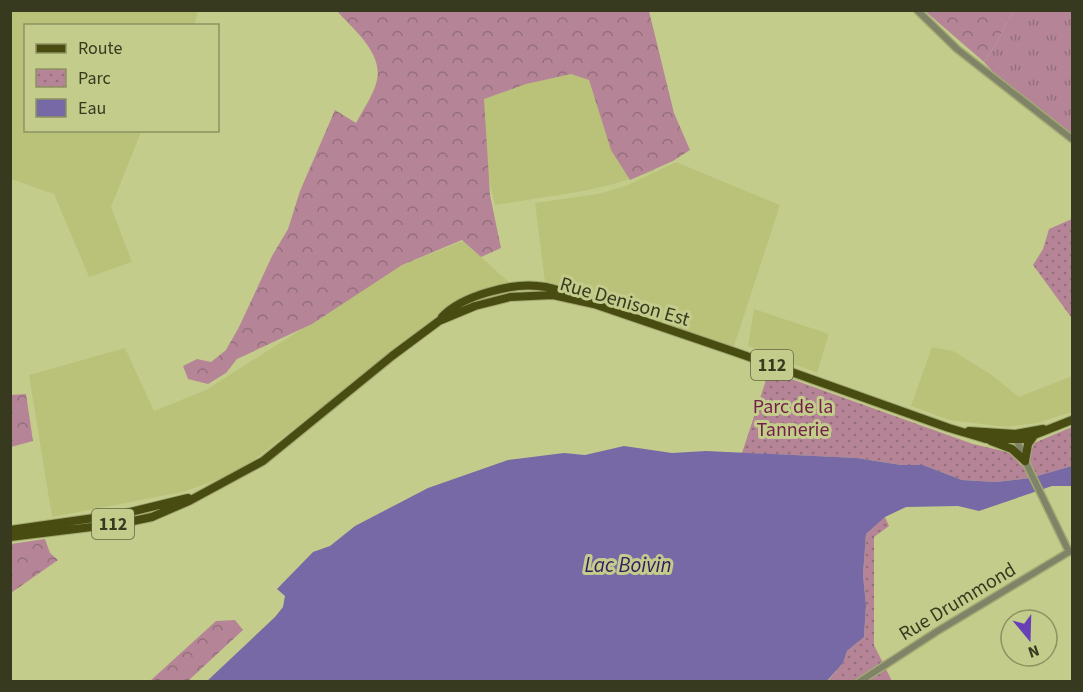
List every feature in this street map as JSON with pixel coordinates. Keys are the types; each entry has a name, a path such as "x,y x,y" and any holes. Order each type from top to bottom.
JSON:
{"main road":[{"name":"Rue Denison Est","path":"209,491 263,461 392,356 439,321 447,312 470,300 512,287 536,286 562,290 594,304 954,430 986,439 1033,437 1072,420"},
{"path":"954,430 1015,437 1062,424"},
{"path":"1026,463 1028,444 1033,437"},
{"path":"986,439 1012,448 1026,463"},
{"name":"112","path":"10,530 122,514 167,504 209,491"},
{"name":"112","path":"10,537 152,517 209,491"}],"street":[{"path":"917,10 957,49 1072,139"},
{"path":"1015,437 1071,551"},
{"name":"Rue Drummond","path":"859,681 1071,551"}],"shaded area":[{"path":"11,10 198,11 194,24 24,24 24,132 141,132 111,207 132,262 89,277 54,194 11,179"},
{"path":"615,51 655,171 584,191 495,205 468,91"},
{"path":"676,162 780,205 733,349 545,282 535,203 598,194 628,185"},
{"path":"463,241 511,284 447,309 246,466 228,476 183,492 52,517 29,375 125,348 154,411 206,390 402,265"},
{"path":"754,309 829,334 817,373 748,346"},
{"path":"932,347 953,351 992,375 1019,397 1072,376 1072,412 1037,423 1006,427 949,420 911,406"}],"green space":[{"path":"337,11 649,11 674,113 690,150 673,161 630,180 611,150 589,80 571,74 526,84 484,99 490,195 501,248 481,257 462,240 402,265 312,324 237,359 226,373 208,384 188,379 183,366 197,359 211,362 226,350 239,327 272,256 288,229 300,191 335,110 356,123 373,91 378,70 376,60 365,42"},
{"path":"925,11 1013,11 984,62"},
{"path":"1013,11 1072,11 1072,131 1069,136 1010,91 984,62"},
{"path":"1072,219 1071,317 1033,265 1043,249 1049,229"},
{"name":"Parc de la Tannerie","path":"769,371 973,444 1007,452 1021,465 1027,462 1034,443 1072,427 1072,466 1030,478 996,482 962,480 923,465 901,465 857,458 742,453"},
{"path":"26,394 33,441 11,447 11,395"},
{"path":"885,517 889,526 874,537 874,645 892,681 827,682 843,663 847,651 864,637 866,605 863,575 866,534"},
{"path":"45,539 50,553 58,560 11,593 11,544"},
{"path":"235,620 243,630 188,681 150,681 216,621"}],"water":[{"name":"Lac Boivin","path":"624,446 672,453 706,451 857,458 901,465 923,465 962,480 996,482 1030,478 1072,466 1072,486 1052,486 979,511 958,506 906,507 885,517 866,534 863,575 866,605 864,637 847,651 843,663 827,681 206,682 283,607 285,596 277,589 313,552 330,546 355,526 428,488 508,460 564,453 585,455"}]}
